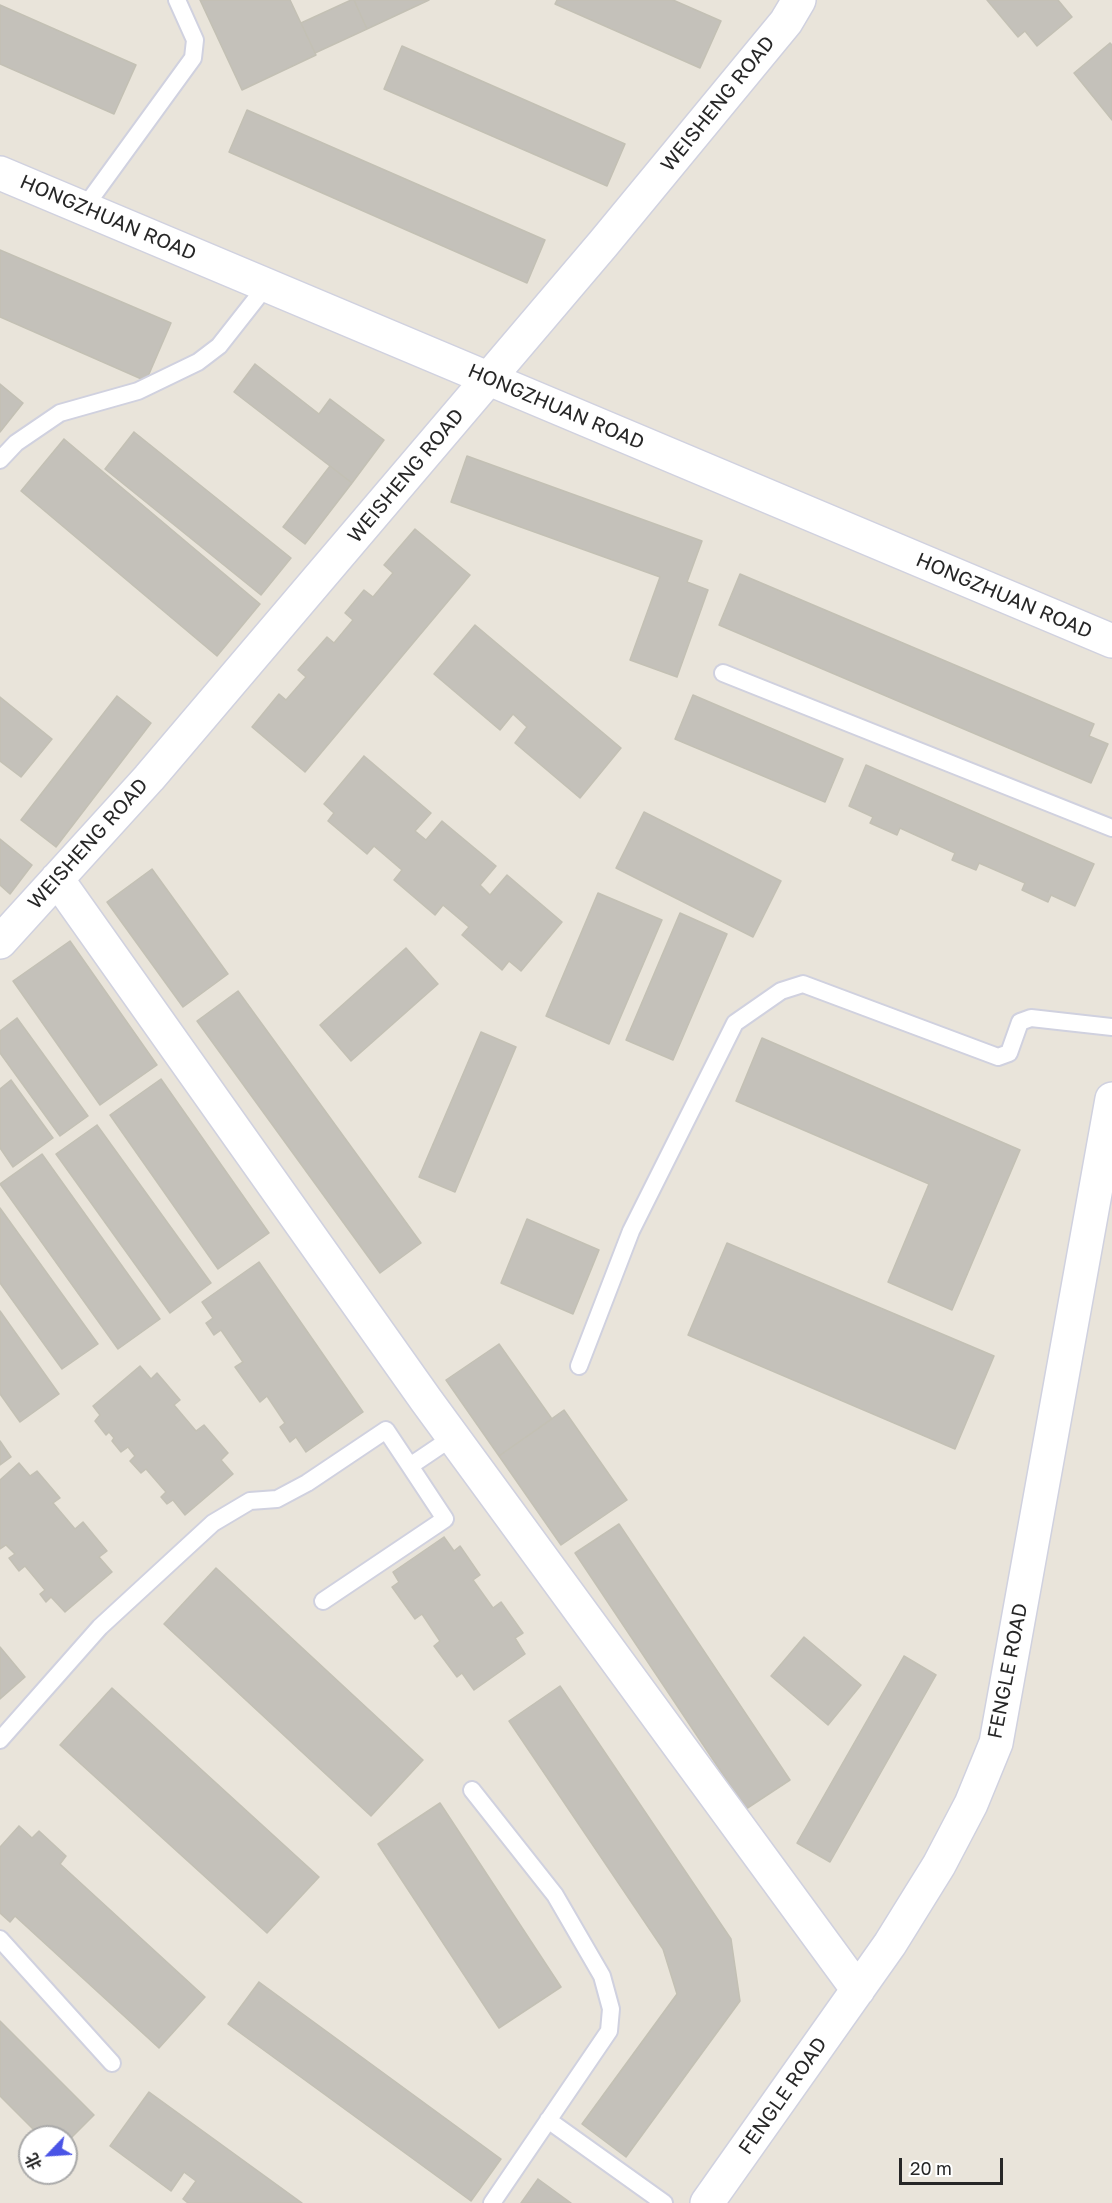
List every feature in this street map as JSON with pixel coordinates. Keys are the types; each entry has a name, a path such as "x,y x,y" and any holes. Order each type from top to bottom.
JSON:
{"street":[{"name":"WEISHENG ROAD","path":"0,942 157,769 489,379 786,22 799,0"},
{"name":"HONGZHUAN ROAD","path":"0,172 1112,641"},
{"path":"57,879 453,1437 858,1990"},
{"name":"FENGLE ROAD","path":"707,2203 890,1944 939,1865 971,1804 996,1743 1112,1099"}],"lane":[{"path":"84,208 193,58 195,40 177,0"},
{"path":"0,460 16,443 60,413 138,392 198,362 219,346 267,285"},
{"path":"723,673 1112,828"},
{"path":"579,1366 631,1231 735,1023 781,991 803,984 998,1057 1010,1053 1020,1022 1031,1018 1112,1028"},
{"path":"0,1740 100,1628 213,1523 250,1501 277,1498 307,1483 386,1430 445,1519 323,1601"},
{"path":"410,1466 453,1437"},
{"path":"472,1790 555,1895 602,1976 611,2009 609,2031 492,2203"},
{"path":"0,1939 112,2063"},
{"path":"548,2120 664,2203"}],"building":[{"path":"200,0 290,0 316,55 242,90"},
{"path":"354,0 367,29 315,53 301,23"},
{"path":"354,0 429,0 367,29"},
{"path":"557,0 673,0 721,21 700,68 555,4"},
{"path":"987,0 1058,0 1072,17 1037,46 1025,31 1018,37"},
{"path":"0,5 136,65 114,114 0,64"},
{"path":"1110,43 1112,45 1112,120 1074,73"},
{"path":"402,46 625,144 607,186 384,89"},
{"path":"247,110 545,240 527,283 229,152"},
{"path":"0,250 171,323 146,381 0,317"},
{"path":"255,364 319,414 330,399 384,440 352,483 234,392"},
{"path":"0,384 23,403 0,432"},
{"path":"134,432 291,558 261,595 105,469"},
{"path":"64,439 260,604 217,656 21,491"},
{"path":"467,456 702,541 687,582 708,590 677,677 630,660 660,577 451,502"},
{"path":"330,466 352,483 305,544 283,527"},
{"path":"415,529 470,575 305,772 252,727 279,694 286,700 306,677 298,670 327,637 334,643 353,620 345,613 364,590 373,597 393,573 384,565"},
{"path":"740,574 1094,724 1089,736 1108,744 1091,783 719,625"},
{"path":"475,625 621,748 580,798 515,743 527,727 513,714 500,730 434,674"},
{"path":"693,695 843,759 825,802 675,739"},
{"path":"117,696 151,723 56,847 21,820"},
{"path":"0,697 52,739 21,777 0,761"},
{"path":"364,756 431,813 415,831 426,840 442,821 496,866 480,885 490,895 507,875 562,922 521,971 509,961 502,970 462,935 469,927 443,905 435,915 394,880 402,870 374,846 367,854 328,821 334,813 324,804"},
{"path":"866,765 1094,864 1075,906 1051,895 1048,902 1022,890 1025,883 979,863 976,870 952,860 955,853 900,828 897,835 870,823 873,817 849,806"},
{"path":"644,812 781,881 753,937 616,868"},
{"path":"0,839 32,865 10,894 0,885"},
{"path":"152,869 228,974 183,1007 107,902"},
{"path":"598,893 662,920 609,1044 546,1016"},
{"path":"680,913 727,934 673,1060 626,1040"},
{"path":"70,941 157,1065 100,1105 13,981"},
{"path":"406,948 438,984 351,1061 320,1025"},
{"path":"238,991 421,1243 380,1273 197,1021"},
{"path":"17,1018 88,1116 60,1136 0,1053 0,1031"},
{"path":"481,1032 516,1047 455,1192 419,1177"},
{"path":"762,1038 1020,1150 952,1310 888,1282 929,1184 736,1101"},
{"path":"161,1079 269,1233 218,1269 110,1115"},
{"path":"11,1080 53,1138 13,1167 0,1148 0,1089"},
{"path":"97,1125 211,1283 170,1313 56,1154"},
{"path":"42,1154 160,1319 118,1349 0,1184"},
{"path":"0,1208 98,1344 62,1369 0,1283"},
{"path":"527,1219 599,1250 573,1314 501,1283"},
{"path":"727,1243 994,1356 955,1449 688,1335"},
{"path":"259,1262 363,1412 306,1452 296,1437 290,1442 280,1427 285,1423 267,1396 260,1402 235,1367 243,1362 221,1330 214,1335 206,1323 213,1318 202,1302"},
{"path":"0,1311 59,1394 20,1422 0,1394"},
{"path":"499,1344 552,1419 499,1456 446,1380"},
{"path":"140,1366 151,1379 157,1373 180,1400 174,1405 196,1431 204,1425 228,1453 221,1460 233,1474 185,1515 173,1500 167,1504 161,1497 166,1492 146,1469 141,1473 130,1461 135,1456 128,1447 121,1452 112,1441 114,1438 109,1432 106,1435 95,1421 100,1415 93,1406"},
{"path":"564,1410 627,1500 561,1545 499,1456"},
{"path":"0,1441 11,1457 0,1465"},
{"path":"19,1463 30,1476 37,1471 60,1498 53,1503 75,1529 83,1522 107,1551 99,1557 112,1572 65,1612 51,1597 46,1602 40,1594 45,1590 25,1566 19,1571 9,1558 15,1554 6,1545 0,1549 0,1480"},
{"path":"619,1524 790,1780 746,1809 575,1553"},
{"path":"444,1537 454,1551 460,1546 480,1575 473,1580 493,1608 501,1602 523,1633 515,1638 525,1654 474,1690 462,1673 457,1677 434,1646 440,1641 422,1614 415,1619 392,1587 399,1582 393,1572"},
{"path":"216,1568 423,1760 371,1816 164,1624"},
{"path":"804,1637 861,1685 828,1725 771,1676"},
{"path":"0,1647 25,1677 0,1699"},
{"path":"904,1656 936,1675 830,1862 797,1843"},
{"path":"560,1686 731,1939 740,2001 626,2157 582,2124 677,1994 663,1949 509,1721"},
{"path":"112,1688 319,1877 267,1933 60,1745"},
{"path":"440,1803 561,1987 499,2028 378,1844"},
{"path":"19,1826 32,1838 39,1831 66,1856 60,1864 205,1997 159,2048 15,1916 10,1922 0,1913 0,1847"},
{"path":"259,1982 501,2159 471,2201 228,2024"},
{"path":"0,2021 94,2115 78,2131 78,2125 29,2125 0,2096"},
{"path":"149,2092 302,2203 188,2203 183,2199 196,2181 184,2172 171,2191 110,2146"},
{"path":"538,2179 571,2203 521,2203"}]}
